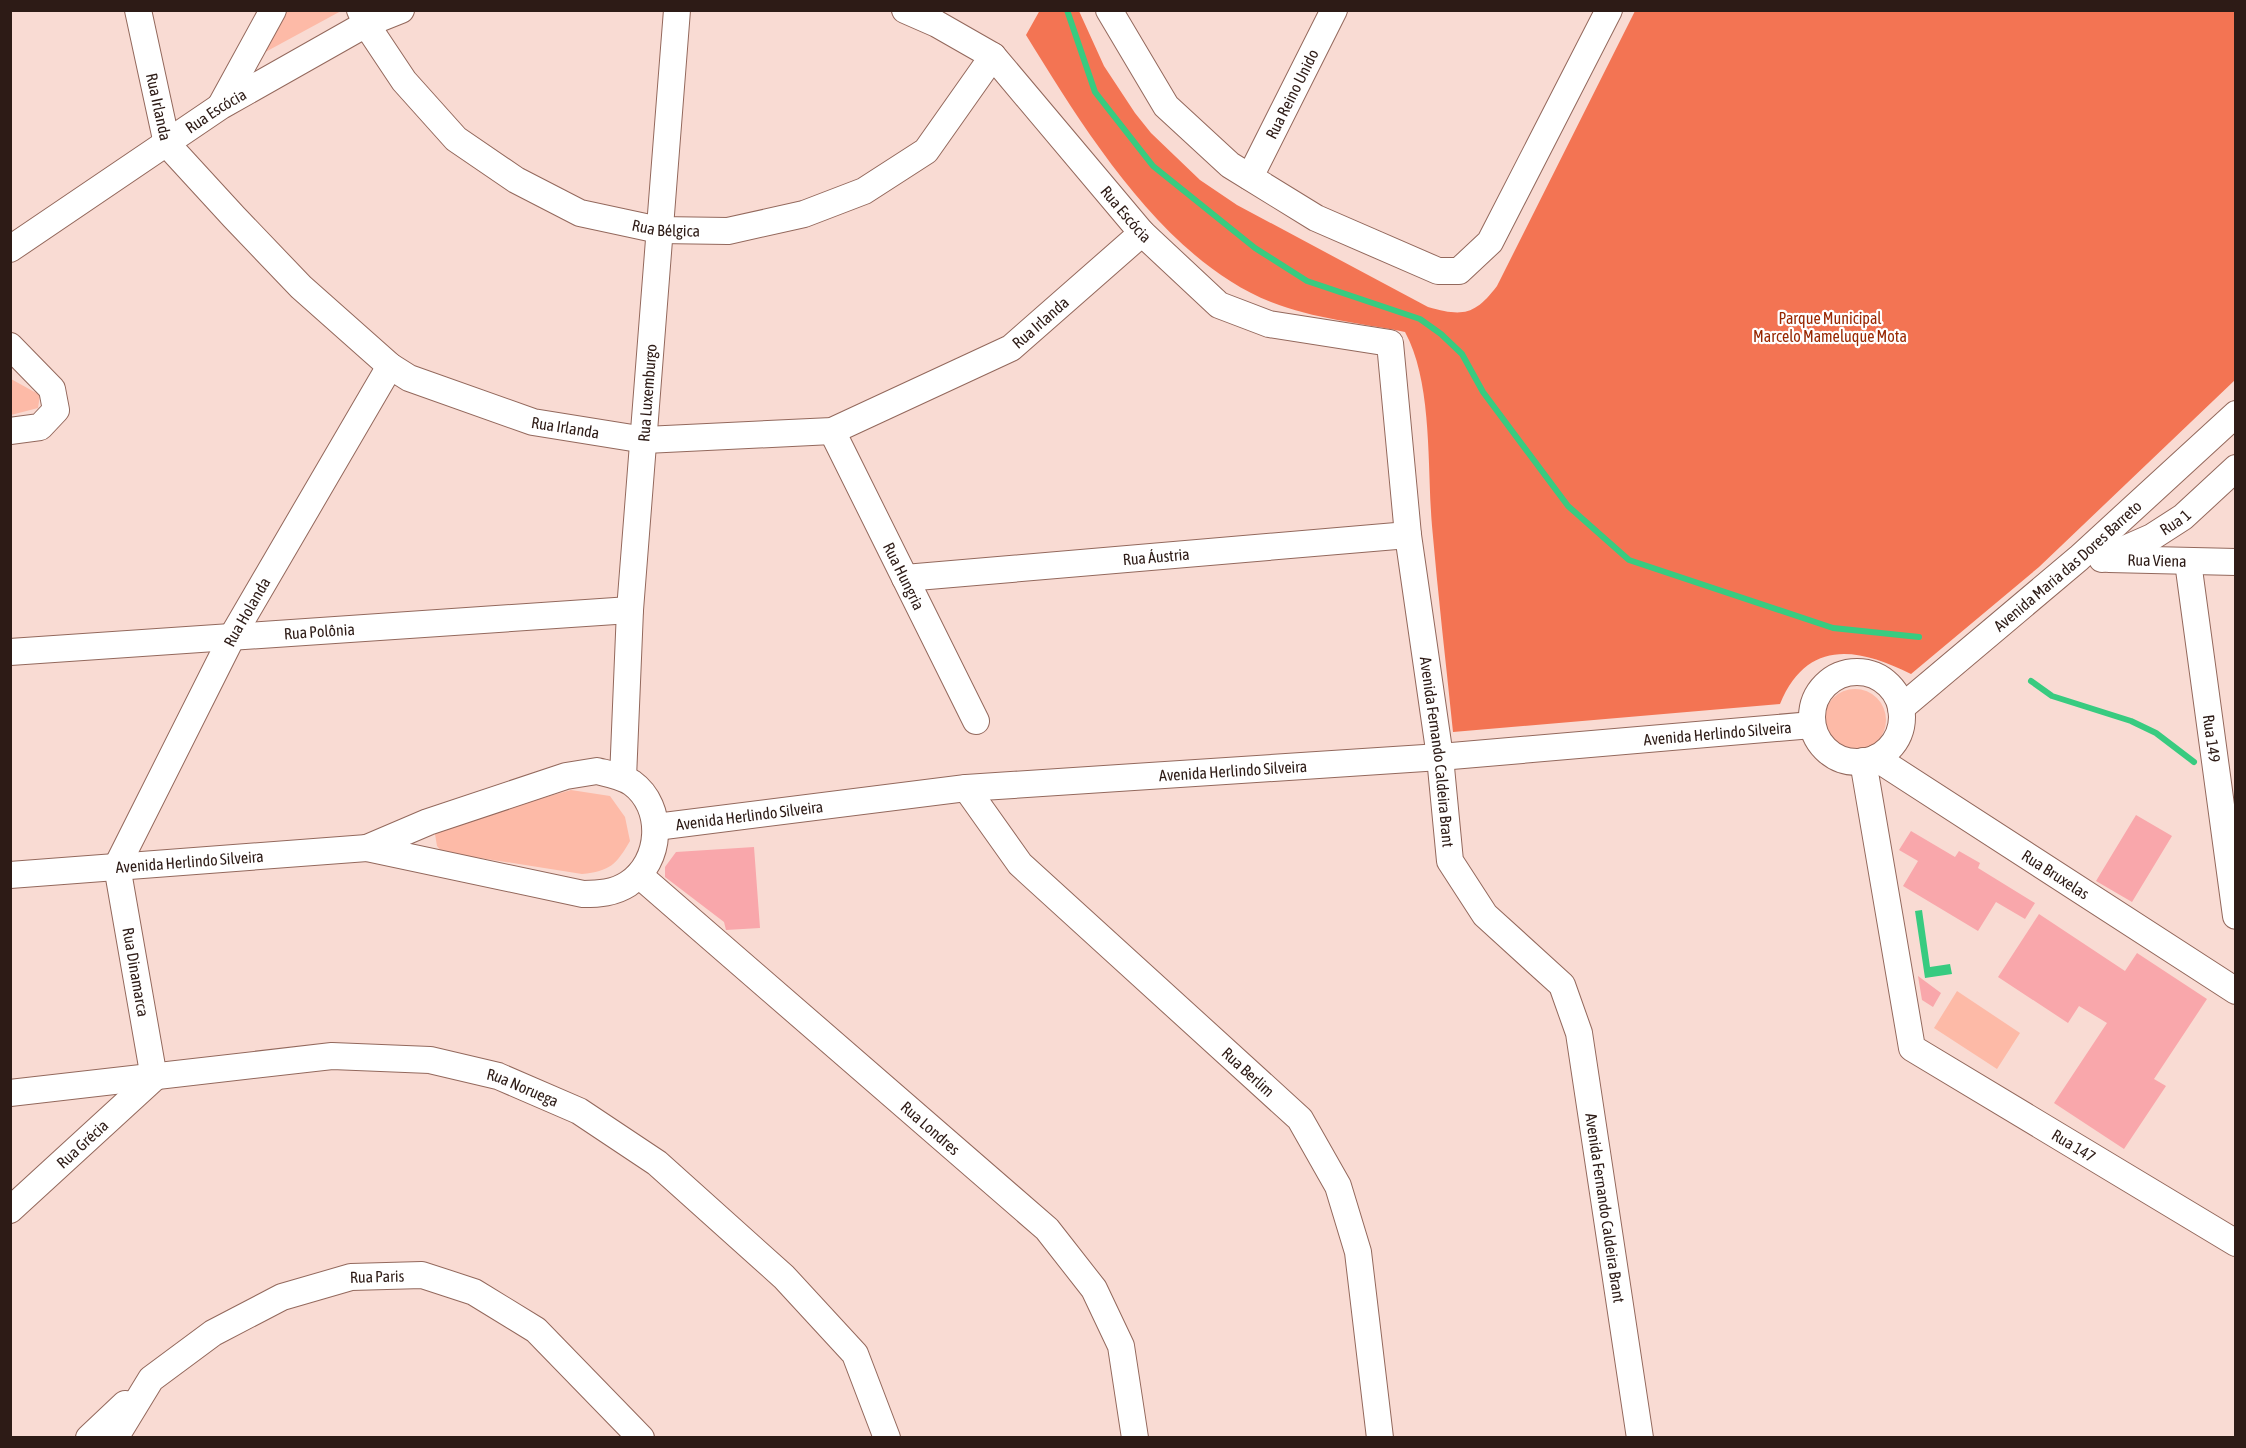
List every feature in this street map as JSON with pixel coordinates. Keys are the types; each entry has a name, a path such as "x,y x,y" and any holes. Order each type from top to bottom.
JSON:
{"street":[{"name":"Rua Irlanda","path":"138,10 167,144 301,287 390,366 409,378 533,422 645,440 832,431 1011,348 1142,233"},
{"path":"221,106 273,10"},
{"name":"Rua Escócia","path":"10,249 221,106 363,17 401,10"},
{"name":"Rua Luxemburgo","path":"623,777 630,610 677,10"},
{"name":"Rua Escócia","path":"905,10 937,24 993,56 1142,233 1219,305 1269,324 1390,343"},
{"path":"1109,10 1166,106 1230,165 1316,218 1438,272 1459,271 1490,242 1609,10"},
{"name":"Rua Reino Unido","path":"1250,177 1334,10"},
{"name":"Rua Bélgica","path":"363,17 404,81 456,139 516,180 580,213 659,230 728,231 804,214 864,191 926,151 993,56"},
{"name":"Avenida Fernando Caldeira Brant","path":"1390,343 1408,536 1440,757 1450,861 1485,915 1562,986 1579,1033 1640,1437"},
{"path":"10,346 52,389 56,410 40,427 10,431"},
{"name":"Rua Holanda","path":"117,866 233,636 390,366"},
{"name":"Avenida Maria das Dores Barreto","path":"1901,708 2091,558 2233,413"},
{"name":"Rua Hungria","path":"832,431 976,721"},
{"name":"Rua 1","path":"2091,558 2152,537 2183,517 2235,468"},
{"name":"Rua Áustria","path":"905,578 1408,536"},
{"name":"Rua Viena","path":"2091,558 2235,562"},
{"name":"Rua 149","path":"2188,562 2235,916"},
{"name":"Rua Polônia","path":"10,652 630,610"},
{"path":"1848,672 1876,676 1888,684 1901,708 1902,722 1898,736 1888,749 1869,760 1836,757 1817,738 1812,725 1812,711 1816,697 1823,686 1835,677 1848,672"},
{"name":"Avenida Herlindo Silveira","path":"656,827 966,788 1440,757 1812,725"},
{"name":"Rua Bruxelas","path":"1869,760 2235,991"},
{"name":"Rua 147","path":"1869,760 1912,1048 2235,1243"},
{"name":"Avenida Herlindo Silveira","path":"10,874 367,848 583,894 606,894 627,885 639,875 654,849 656,827 649,803 634,784 623,777 597,771 581,772 428,822 367,848"},
{"name":"Rua Berlim","path":"966,788 1020,864 1300,1119 1338,1186 1358,1252 1380,1437"},
{"path":"428,822 423,840 429,861"},
{"name":"Rua Dinamarca","path":"117,866 154,1077"},
{"name":"Rua Londres","path":"639,875 1047,1229 1094,1289 1121,1346 1135,1437"},
{"name":"Rua Noruega","path":"10,1093 332,1056 430,1060 498,1076 579,1111 657,1164 784,1276 855,1354 887,1437"},
{"name":"Rua Grécia","path":"10,1210 154,1077"},
{"name":"Rua Paris","path":"115,1437 152,1379 213,1333 282,1297 351,1277 422,1275 474,1292 536,1330 640,1437"},
{"path":"89,1437 152,1379"}],"shaded area":[{"path":"282,11 341,11 258,56"},
{"path":"11,379 40,395 38,408 11,415"},
{"path":"1849,689 1861,689 1877,698 1884,708 1886,720 1884,732 1877,742 1861,751 1849,751 1838,746 1829,737 1824,726 1824,714 1829,703 1838,694"},
{"path":"571,790 610,796 625,817 630,841 621,856 606,869 582,874 442,852 437,846 435,834 446,825"},
{"path":"1922,910 1930,967 1950,964 1952,974 1925,978 1915,911"},
{"path":"1957,991 2020,1033 1997,1069 1934,1028"}],"green space":[{"name":"Parque Municipal Marcelo Mameluque Mota","path":"1040,10 1079,11 1104,66 1135,113 1151,133 1200,180 1237,205 1428,307 1450,312 1475,308 1497,286 1635,11 2235,11 2235,380 2039,567 1911,674 1872,658 1853,654 1835,654 1819,659 1804,668 1791,683 1780,704 1453,732 1432,526 1425,401 1414,353 1405,332 1321,317 1287,308 1232,282 1196,256 1162,224 1130,188 1101,150 1049,72 1026,35"}],"building":[{"path":"2136,815 2172,836 2132,902 2096,881"},
{"path":"1911,831 1955,857 1959,851 1980,863 1978,868 2035,903 2025,919 1996,902 1978,931 1903,886 1918,861 1899,850"},
{"path":"754,847 760,928 726,930 724,922 665,877 665,867 676,852"},
{"path":"2039,914 2125,971 2137,953 2207,999 2154,1079 2166,1086 2124,1149 2054,1103 2107,1023 2079,1006 2068,1023 1998,977"},
{"path":"1918,976 1941,993 1933,1007 1922,1000"}],"waterway":[{"path":"1067,10 1095,92 1153,166 1255,248 1307,281 1420,319 1441,334 1462,354 1483,392 1568,506 1629,560 1833,628 1919,637"},
{"path":"2031,681 2052,696 2131,721 2156,733 2194,762"}]}
